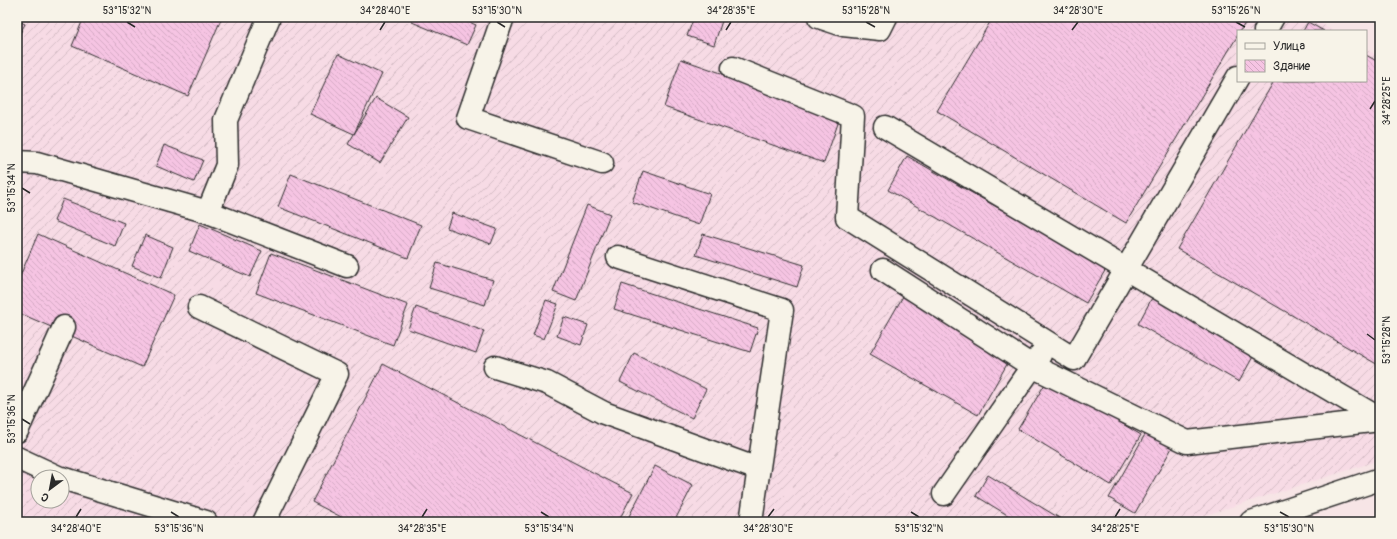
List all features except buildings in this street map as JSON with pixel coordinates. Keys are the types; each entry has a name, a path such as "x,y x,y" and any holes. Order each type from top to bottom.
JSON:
{"street":[{"path":"208,212 228,165 226,120 269,17"},
{"path":"503,17 468,118 602,163"},
{"path":"820,17 843,25 880,29 886,17"},
{"path":"1266,30 1273,17"},
{"path":"733,68 853,116 847,217 1074,359 1237,79"},
{"path":"885,127 1380,419"},
{"path":"17,162 37,163 208,212 347,266"},
{"path":"618,257 782,310 751,522"},
{"path":"883,270 1032,366 1187,442 1380,419"},
{"path":"200,307 336,374 264,522"},
{"path":"17,431 64,327"},
{"path":"944,494 1048,343"},
{"path":"495,367 547,383 604,413 758,469"},
{"path":"17,458 41,469"},
{"path":"1251,522 1380,479"},
{"path":"70,480 206,522"}],"shaded area":[{"path":"17,17 1310,17 1332,30 1237,30 1237,82 1367,82 1367,50 1380,57 1380,460 1184,522 17,522"}]}
